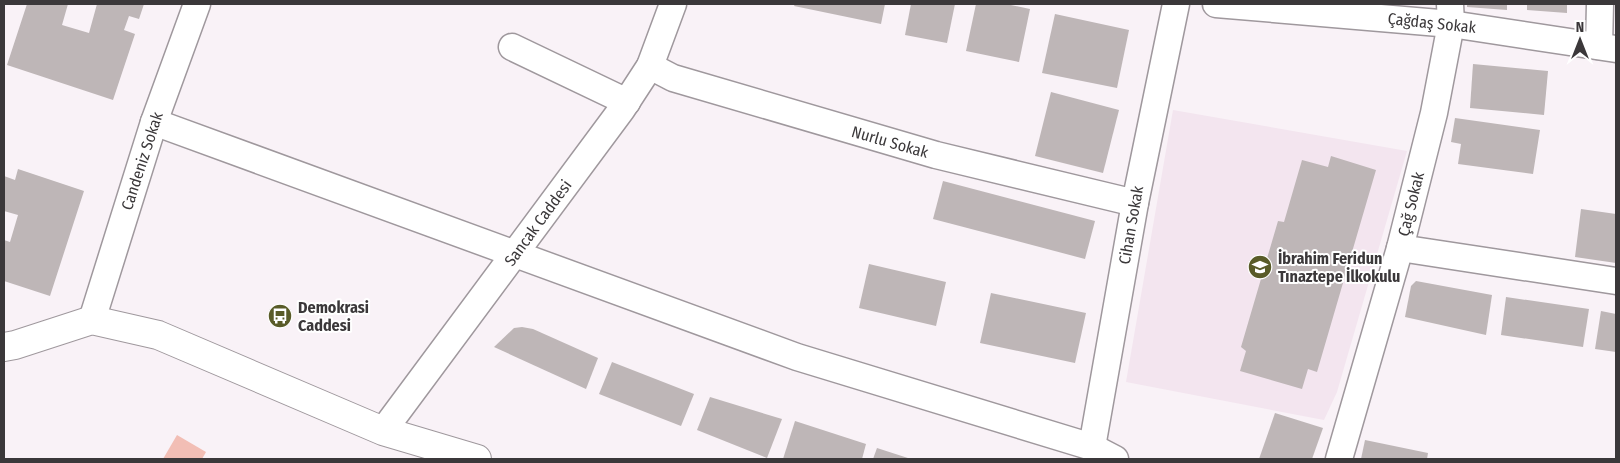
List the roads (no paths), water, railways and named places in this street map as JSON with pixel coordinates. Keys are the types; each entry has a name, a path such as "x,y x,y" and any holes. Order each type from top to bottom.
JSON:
{"main road":[{"path":"7,351 92,320 158,335 383,431 477,459"}],"street":[{"name":"Candeniz Sokak","path":"92,320 154,122 197,4"},
{"name":"Sancak Caddesi","path":"383,431 627,102 650,66 673,4"},
{"name":"Cihan Sokak","path":"1092,447 1134,203 1176,4"},
{"name":"Çağdaş Sokak","path":"1216,4 1450,14 1607,47"},
{"path":"1600,4 1607,47"},
{"name":"Çağ Sokak","path":"1338,459 1400,248 1434,113 1450,14"},
{"path":"512,46 627,102"},
{"name":"Nurlu Sokak","path":"650,66 673,78 936,155 1134,203"},
{"path":"154,122 797,357 1092,447 1115,459"},
{"path":"1400,248 1616,281"}],"place":[{"name":"İbrahim Feridun Tınaztepe İlkokulu","path":"1260,267"},
{"name":"Demokrasi Caddesi","path":"280,316"}]}
